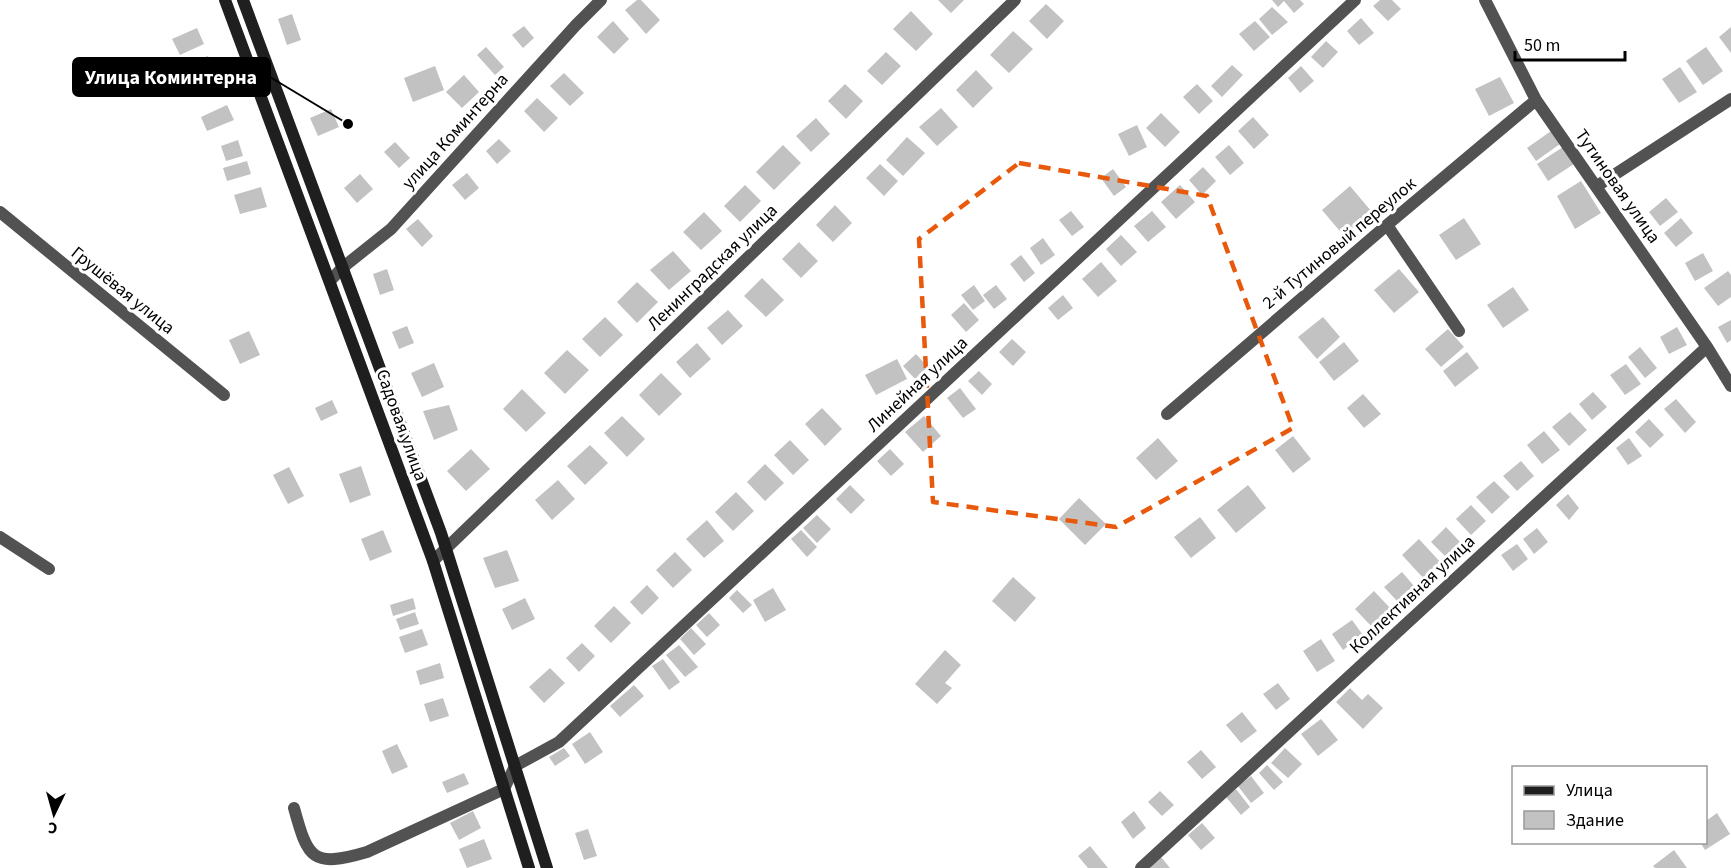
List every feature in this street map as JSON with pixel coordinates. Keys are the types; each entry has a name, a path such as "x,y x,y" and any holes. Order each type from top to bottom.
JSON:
{"street":[{"name":"Садовая улица","path":"225,0 433,561 529,868"},
{"name":"Садовая улица","path":"243,0 446,548 547,868"},
{"name":"улица Коминтерна","path":"330,281 342,268 391,229 601,0"},
{"name":"Ленинградская улица","path":"433,561 1016,0"},
{"name":"Линейная улица","path":"515,766 559,742 1355,0"},
{"name":"Тутиновая улица","path":"1485,0 1536,100 1707,347 1731,386"},
{"path":"1597,186 1731,99"},
{"name":"2-й Тутиновый переулок","path":"1167,414 1536,100"},
{"name":"Грушёвая улица","path":"0,212 224,395"},
{"path":"1387,225 1459,331"},
{"name":"Коллективная улица","path":"1141,868 1707,347"},
{"path":"0,537 49,569"},
{"path":"294,808 303,843 309,853 320,862 346,861 504,789 515,766"}],"highlighted area":[{"path":"1019,163 1207,196 1293,428 1116,527 933,502 919,239"}],"building":[{"path":"637,0 641,0 660,20 646,34 625,10"},
{"path":"938,0 964,0 951,13"},
{"path":"1272,0 1300,0 1304,4 1294,13 1284,1 1278,7"},
{"path":"1380,0 1392,0 1401,9 1388,21 1373,6"},
{"path":"1046,4 1064,21 1047,39 1029,21"},
{"path":"1272,7 1288,22 1272,35 1259,19"},
{"path":"911,11 933,34 916,51 893,29"},
{"path":"292,14 301,40 287,45 278,19"},
{"path":"1361,18 1374,33 1359,45 1347,31"},
{"path":"613,21 629,39 614,54 597,37"},
{"path":"1255,21 1270,37 1254,51 1239,34"},
{"path":"524,26 534,38 523,48 512,35"},
{"path":"1731,27 1731,53 1719,37"},
{"path":"197,28 204,44 180,55 172,39"},
{"path":"1013,31 1033,49 1009,73 990,55"},
{"path":"1326,41 1338,52 1323,68 1311,57"},
{"path":"486,47 504,67 495,75 477,55"},
{"path":"1706,47 1723,71 1703,85 1686,61"},
{"path":"886,52 901,66 882,85 867,71"},
{"path":"208,56 216,75 192,84 185,64"},
{"path":"1232,65 1243,75 1222,97 1211,86"},
{"path":"435,66 444,90 413,102 404,78"},
{"path":"1301,66 1314,81 1300,93 1288,78"},
{"path":"1680,67 1697,92 1679,103 1662,79"},
{"path":"976,70 993,88 973,108 956,90"},
{"path":"564,73 584,93 570,106 550,86"},
{"path":"464,75 479,92 462,108 446,92"},
{"path":"1500,77 1514,103 1489,116 1475,89"},
{"path":"845,84 863,101 846,119 828,101"},
{"path":"1197,84 1213,101 1199,114 1183,97"},
{"path":"537,98 558,118 544,132 524,111"},
{"path":"227,105 234,120 207,131 201,117"},
{"path":"941,108 958,127 937,146 919,127"},
{"path":"331,109 339,127 318,136 310,118"},
{"path":"1161,113 1180,132 1165,147 1146,128"},
{"path":"1253,117 1269,135 1254,149 1238,131"},
{"path":"816,118 830,134 811,152 796,136"},
{"path":"1137,125 1147,147 1129,156 1118,134"},
{"path":"1551,131 1560,144 1536,161 1527,148"},
{"path":"907,137 925,153 903,176 886,160"},
{"path":"499,139 511,151 497,164 486,151"},
{"path":"238,140 243,156 226,161 221,146"},
{"path":"395,142 410,158 399,168 384,152"},
{"path":"783,145 801,163 774,190 756,172"},
{"path":"1229,145 1244,163 1230,175 1215,157"},
{"path":"1563,147 1574,164 1548,181 1537,164"},
{"path":"247,161 251,174 227,181 223,168"},
{"path":"880,164 898,181 884,196 866,178"},
{"path":"1203,167 1216,181 1202,195 1189,180"},
{"path":"1113,169 1126,187 1114,196 1101,178"},
{"path":"467,173 479,188 465,200 452,185"},
{"path":"360,174 373,189 357,203 344,188"},
{"path":"1581,181 1601,213 1575,229 1557,196"},
{"path":"745,185 761,201 740,222 724,206"},
{"path":"1180,185 1195,202 1176,219 1161,202"},
{"path":"1350,186 1372,212 1344,236 1322,210"},
{"path":"261,187 267,207 240,214 234,195"},
{"path":"1666,198 1678,212 1660,226 1649,212"},
{"path":"835,205 852,223 833,242 816,225"},
{"path":"1071,211 1084,227 1072,236 1059,220"},
{"path":"1152,211 1166,227 1148,242 1134,226"},
{"path":"704,212 722,231 701,250 683,232"},
{"path":"1464,218 1481,244 1456,260 1439,235"},
{"path":"1681,218 1693,233 1676,247 1664,233"},
{"path":"418,219 433,236 422,247 406,229"},
{"path":"1121,235 1137,252 1121,266 1106,249"},
{"path":"1043,238 1055,255 1041,265 1030,248"},
{"path":"799,242 818,261 801,278 782,259"},
{"path":"673,251 691,271 669,290 650,270"},
{"path":"1703,253 1713,271 1695,281 1685,263"},
{"path":"1021,255 1035,273 1024,282 1010,264"},
{"path":"1101,262 1117,281 1098,297 1082,279"},
{"path":"387,269 394,290 380,295 373,274"},
{"path":"1399,269 1419,292 1394,313 1374,290"},
{"path":"1728,271 1731,275 1731,297 1718,306 1704,288"},
{"path":"762,278 784,300 766,317 744,296"},
{"path":"637,282 658,302 637,323 617,302"},
{"path":"974,285 985,301 973,310 961,295"},
{"path":"996,285 1007,299 994,309 983,295"},
{"path":"1513,287 1529,310 1503,328 1487,305"},
{"path":"1063,295 1073,308 1058,320 1048,308"},
{"path":"964,303 979,320 966,332 951,315"},
{"path":"728,310 743,326 722,345 707,328"},
{"path":"605,317 623,335 600,357 582,339"},
{"path":"1323,317 1340,337 1317,359 1298,337"},
{"path":"1731,320 1731,340 1727,343 1718,327"},
{"path":"407,326 414,343 399,349 392,332"},
{"path":"1677,327 1687,345 1669,354 1660,337"},
{"path":"1448,329 1464,347 1441,367 1425,349"},
{"path":"249,331 260,355 240,364 229,340"},
{"path":"1012,339 1026,352 1013,366 999,352"},
{"path":"1344,342 1359,361 1334,381 1319,362"},
{"path":"697,343 711,359 690,378 676,362"},
{"path":"1640,347 1657,368 1645,378 1628,357"},
{"path":"567,350 589,370 565,394 544,373"},
{"path":"1467,352 1479,368 1455,387 1443,371"},
{"path":"916,354 928,367 915,379 903,366"},
{"path":"897,359 907,379 876,395 865,375"},
{"path":"434,363 444,387 422,397 411,373"},
{"path":"1626,364 1641,384 1625,395 1610,375"},
{"path":"979,371 992,384 982,395 968,381"},
{"path":"661,373 682,394 659,416 639,395"},
{"path":"960,388 976,409 963,418 947,398"},
{"path":"522,389 546,413 526,432 503,409"},
{"path":"1593,392 1607,407 1592,420 1579,404"},
{"path":"1363,394 1381,414 1364,428 1347,408"},
{"path":"1676,399 1696,422 1685,433 1664,409"},
{"path":"332,400 338,413 321,421 315,408"},
{"path":"449,405 458,430 434,440 423,411"},
{"path":"822,408 842,429 825,446 805,424"},
{"path":"1570,412 1587,430 1569,446 1552,427"},
{"path":"622,416 645,439 627,457 604,433"},
{"path":"924,416 941,436 923,452 905,432"},
{"path":"1649,419 1664,435 1650,448 1635,432"},
{"path":"1544,431 1560,450 1542,464 1527,445"},
{"path":"1293,436 1311,459 1293,473 1275,450"},
{"path":"1158,438 1178,461 1156,480 1136,458"},
{"path":"1629,438 1642,456 1628,465 1616,448"},
{"path":"790,440 809,460 793,475 774,455"},
{"path":"590,445 608,463 585,485 567,466"},
{"path":"471,449 490,469 466,491 447,471"},
{"path":"890,449 904,464 891,476 877,461"},
{"path":"1521,461 1534,476 1517,491 1503,476"},
{"path":"765,464 784,483 765,501 747,482"},
{"path":"361,466 371,495 350,503 339,474"},
{"path":"289,467 304,496 288,504 273,475"},
{"path":"558,480 575,499 552,520 535,500"},
{"path":"1494,481 1510,497 1492,514 1476,497"},
{"path":"850,485 865,500 851,514 836,499"},
{"path":"1248,485 1266,508 1236,533 1217,510"},
{"path":"736,492 754,511 733,531 715,512"},
{"path":"1568,494 1579,508 1569,520 1556,505"},
{"path":"1079,498 1106,524 1085,545 1059,519"},
{"path":"1471,505 1486,521 1471,535 1456,519"},
{"path":"817,515 831,529 817,543 803,528"},
{"path":"1200,517 1216,538 1191,558 1174,537"},
{"path":"707,520 724,541 704,558 686,539"},
{"path":"1446,527 1461,543 1446,557 1431,542"},
{"path":"1537,528 1548,542 1534,554 1523,539"},
{"path":"383,530 392,552 370,561 361,539"},
{"path":"801,530 817,547 807,557 791,539"},
{"path":"1419,539 1442,564 1425,580 1402,555"},
{"path":"1517,544 1528,559 1513,571 1501,555"},
{"path":"507,550 519,581 495,588 483,558"},
{"path":"675,552 692,570 673,588 656,570"},
{"path":"1402,572 1414,586 1398,602 1384,587"},
{"path":"1013,577 1036,598 1015,622 992,601"},
{"path":"647,585 659,598 642,615 630,602"},
{"path":"773,588 786,610 765,622 753,600"},
{"path":"737,590 752,605 743,613 729,598"},
{"path":"1374,591 1391,609 1372,627 1355,609"},
{"path":"413,598 416,609 393,616 390,605"},
{"path":"525,598 535,619 512,630 502,609"},
{"path":"614,606 631,623 611,643 594,626"},
{"path":"415,612 419,624 400,630 396,619"},
{"path":"709,613 720,625 707,637 696,625"},
{"path":"1352,620 1363,635 1343,650 1332,634"},
{"path":"691,628 706,644 694,655 680,639"},
{"path":"422,629 428,645 405,653 399,637"},
{"path":"1321,639 1335,661 1317,672 1303,651"},
{"path":"582,643 595,656 579,672 566,658"},
{"path":"679,645 698,667 685,677 666,655"},
{"path":"945,650 961,665 945,683 952,688 937,704 915,684"},
{"path":"663,659 680,682 669,690 652,666"},
{"path":"440,663 444,678 420,685 416,671"},
{"path":"550,668 565,683 544,703 529,687"},
{"path":"1278,683 1290,699 1276,710 1263,694"},
{"path":"634,685 644,696 620,717 610,706"},
{"path":"1350,688 1362,700 1368,694 1383,708 1363,729 1336,702"},
{"path":"443,698 449,716 430,722 424,704"},
{"path":"1242,712 1257,731 1241,743 1226,725"},
{"path":"1321,719 1338,740 1318,756 1301,734"},
{"path":"590,732 603,752 585,764 572,744"},
{"path":"397,744 408,767 392,774 382,751"},
{"path":"564,748 570,756 555,766 549,757"},
{"path":"1285,748 1302,764 1288,778 1271,763"},
{"path":"1201,750 1216,767 1202,779 1187,762"},
{"path":"1267,765 1283,782 1274,790 1259,773"},
{"path":"464,773 469,784 447,793 442,782"},
{"path":"1251,776 1264,793 1251,803 1238,786"},
{"path":"1236,789 1250,807 1241,815 1226,797"},
{"path":"1160,791 1174,805 1162,816 1148,802"},
{"path":"473,811 481,828 459,840 450,823"},
{"path":"1134,811 1146,828 1133,839 1121,822"},
{"path":"1717,813 1730,834 1705,850 1701,844 1707,844 1707,820"},
{"path":"1202,823 1215,838 1201,850 1188,835"},
{"path":"588,829 597,856 584,860 575,833"},
{"path":"484,839 492,859 467,868 459,849"},
{"path":"1090,846 1108,868 1088,868 1078,856"},
{"path":"1674,850 1687,868 1655,868 1653,866"},
{"path":"1161,857 1170,868 1151,868 1150,866"}],"place":[{"name":"Улица Коминтерна","path":"348,124"}]}
